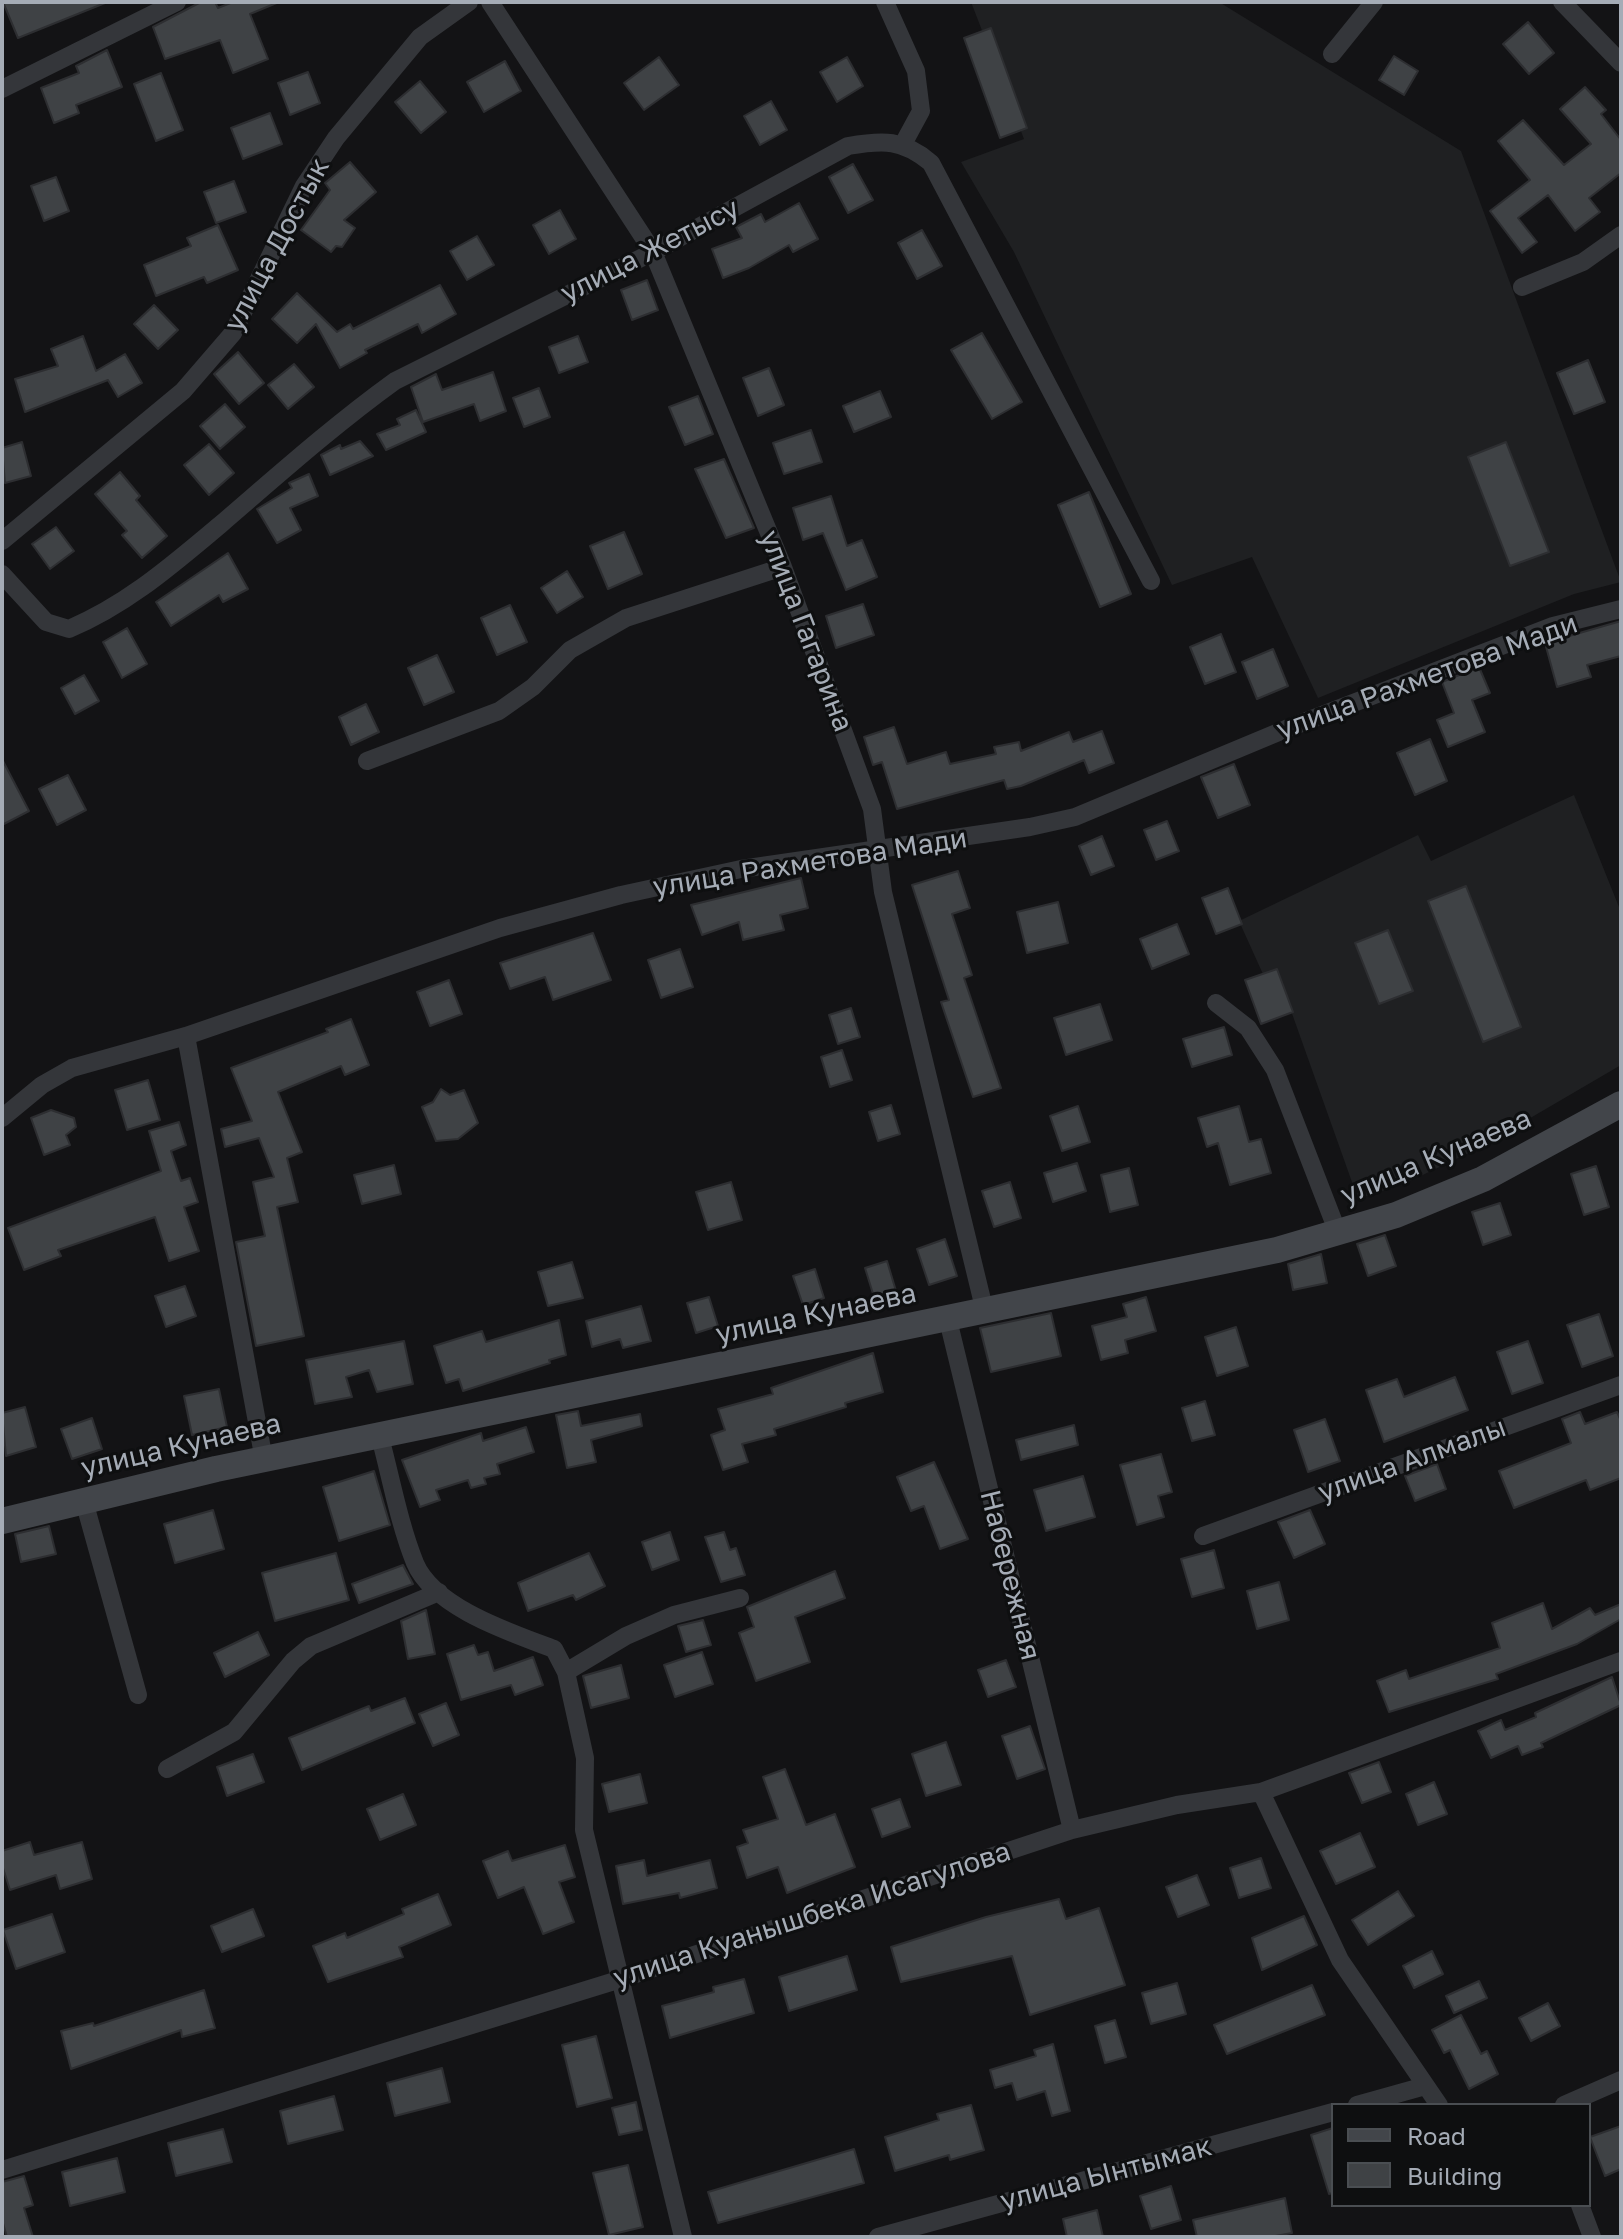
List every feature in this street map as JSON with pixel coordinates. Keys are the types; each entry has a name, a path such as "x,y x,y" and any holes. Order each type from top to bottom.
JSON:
{"main road":[{"name":"улица Кунаева","path":"2,1521 264,1460 1277,1250 1396,1215 1483,1179 1621,1104"}],"street":[{"path":"2,89 177,2"},
{"name":"улица Достык","path":"2,541 183,391 233,333 304,186 336,138 420,37 469,2"},
{"name":"улица Гагарина","path":"490,2 653,252 783,567 872,809 876,850 985,1312"},
{"path":"885,2 916,71 921,111 902,146 916,150 931,163 1151,581"},
{"path":"1332,54 1374,2"},
{"path":"1562,2 1621,63"},
{"name":"улица Жетысу","path":"2,574 46,622 69,629 99,616 141,591 357,408 395,381 653,252 848,146 883,140 902,146"},
{"path":"1522,287 1583,262 1621,235"},
{"path":"367,761 499,711 533,687 570,650 626,618 783,567"},
{"name":"улица Рахметова Мади","path":"2,1118 42,1085 72,1068 186,1036 500,928 621,895 741,869 1030,827 1075,817 1286,729 1523,638 1621,609"},
{"path":"1216,1003 1248,1028 1275,1070 1338,1233"},
{"path":"186,1036 264,1460"},
{"name":"Набережная","path":"948,1320 1072,1830"},
{"name":"улица Алмалы","path":"1203,1536 1621,1385"},
{"path":"380,1437 416,1565 439,1592 488,1624 554,1649 566,1672 585,1758 584,1830 618,1980 683,2237"},
{"path":"84,1501 138,1695"},
{"path":"167,1769 234,1732 293,1661 311,1646 439,1592"},
{"path":"566,1672 626,1636 674,1615 740,1598"},
{"name":"улица Куанышбека Исагулова","path":"2,2170 618,1980 1072,1830 1177,1805 1261,1792 1621,1661"},
{"path":"1261,1792 1340,1960 1438,2103"},
{"path":"1569,2103 1621,2080"},
{"path":"1364,2103 1425,2086"},
{"name":"улица Ынтымак","path":"878,2237 1331,2113"},
{"path":"1581,2207 1592,2237"}],"shaded area":[{"path":"971,2 1219,2 1461,151 1621,582 1574,594 1318,698 1252,557 1172,585 1014,252 961,162 1024,139"},
{"path":"1574,795 1621,912 1621,1065 1479,1148 1406,1183 1358,1199 1279,977 1267,983 1239,921 1418,835 1431,861"}],"building":[{"path":"3,2 105,2 105,3 18,38"},
{"path":"201,2 215,2 218,8 233,2 279,2 250,14 268,59 233,73 220,40 165,59 153,27"},
{"path":"1528,22 1554,53 1529,74 1503,44"},
{"path":"991,28 1027,128 1000,138 964,38"},
{"path":"107,50 122,87 76,105 79,113 54,123 41,88 79,73 76,66"},
{"path":"1394,56 1418,71 1404,95 1379,80"},
{"path":"659,57 679,85 644,110 624,83"},
{"path":"847,57 863,86 837,102 820,72"},
{"path":"505,61 521,91 484,112 467,82"},
{"path":"308,72 320,103 290,115 278,83"},
{"path":"161,73 183,130 156,141 134,84"},
{"path":"420,81 446,112 421,133 395,102"},
{"path":"1585,87 1606,110 1601,114 1621,140 1621,173 1589,198 1600,212 1575,231 1548,195 1518,218 1537,242 1522,253 1490,211 1530,180 1498,141 1523,120 1564,165 1591,144 1560,109"},
{"path":"771,101 787,130 760,145 744,116"},
{"path":"270,113 282,144 243,159 231,128"},
{"path":"350,162 376,192 344,220 355,228 342,247 336,246 331,252 301,230 330,190 325,183"},
{"path":"853,164 873,200 848,213 829,177"},
{"path":"56,177 69,211 44,221 31,186"},
{"path":"234,181 246,212 216,223 204,192"},
{"path":"799,203 818,239 793,252 789,245 749,268 723,278 712,249 742,238 736,227 761,214 765,222"},
{"path":"560,210 576,239 549,254 533,225"},
{"path":"218,225 238,270 207,283 204,277 156,296 144,265 191,246 187,238"},
{"path":"922,230 942,266 917,279 898,243"},
{"path":"477,236 494,265 467,280 450,251"},
{"path":"647,280 658,310 632,320 621,290"},
{"path":"440,285 456,314 422,333 418,324 365,350 367,353 340,368 316,324 297,343 272,319 297,293 337,332 350,324 353,329"},
{"path":"154,305 178,330 158,349 134,324"},
{"path":"982,333 1022,402 992,419 951,350"},
{"path":"83,336 96,371 125,354 142,383 118,397 108,380 25,412 15,379 58,366 51,349"},
{"path":"578,336 588,362 559,373 549,347"},
{"path":"238,352 264,383 239,404 214,374"},
{"path":"1588,360 1605,402 1574,414 1557,373"},
{"path":"294,364 314,387 288,409 268,385"},
{"path":"769,368 784,405 758,416 743,378"},
{"path":"493,372 506,411 480,421 474,404 423,422 411,387 436,374 442,390"},
{"path":"539,388 550,417 524,427 513,398"},
{"path":"880,391 891,417 854,432 843,406"},
{"path":"698,396 713,434 685,445 669,407"},
{"path":"225,404 245,427 220,449 200,426"},
{"path":"416,410 426,432 386,450 377,434 400,425 397,419"},
{"path":"811,430 822,462 784,474 773,443"},
{"path":"360,441 373,456 330,475 321,455 340,445 341,449"},
{"path":"22,442 31,476 5,483 2,448"},
{"path":"1506,442 1549,552 1510,566 1468,457"},
{"path":"209,444 234,473 209,495 184,465"},
{"path":"724,459 754,528 726,538 695,469"},
{"path":"120,472 140,496 136,500 167,536 142,558 122,535 127,531 95,494"},
{"path":"309,474 318,496 290,508 301,530 277,543 257,509 292,488 289,483"},
{"path":"1089,492 1131,594 1100,607 1058,505"},
{"path":"831,496 847,546 862,540 877,577 846,590 823,533 803,540 793,508"},
{"path":"56,527 74,551 50,569 32,544"},
{"path":"624,532 642,574 608,589 590,546"},
{"path":"228,553 248,589 223,602 219,595 171,626 156,602"},
{"path":"567,571 583,597 557,613 541,588"},
{"path":"863,604 874,635 836,648 826,616"},
{"path":"510,605 527,642 497,655 481,618"},
{"path":"1621,621 1621,656 1587,665 1591,677 1557,687 1545,643"},
{"path":"127,628 147,664 122,678 103,642"},
{"path":"1221,634 1236,672 1205,684 1190,647"},
{"path":"1273,649 1288,686 1257,699 1242,662"},
{"path":"437,655 454,692 424,705 408,668"},
{"path":"1479,667 1490,693 1472,700 1485,732 1448,747 1437,720 1454,713 1442,682"},
{"path":"84,675 99,701 75,714 61,688"},
{"path":"366,704 379,732 351,745 339,717"},
{"path":"894,727 907,764 946,752 950,764 996,754 994,747 1019,742 1021,751 1069,732 1073,742 1102,731 1114,763 1089,773 1084,760 1021,786 1007,789 1004,780 897,809 882,762 873,765 864,737"},
{"path":"1430,739 1447,781 1415,795 1397,753"},
{"path":"2,759 29,811 2,825"},
{"path":"1234,764 1250,805 1218,818 1201,777"},
{"path":"68,775 86,810 57,825 39,789"},
{"path":"1167,821 1179,851 1156,860 1144,830"},
{"path":"1102,836 1114,866 1091,875 1079,846"},
{"path":"958,871 970,908 952,914 972,975 964,978 1001,1088 973,1097 941,1002 949,1000 912,885"},
{"path":"801,878 808,908 780,915 784,930 743,940 739,922 702,935 691,905"},
{"path":"1466,886 1521,1027 1483,1042 1428,901"},
{"path":"1228,888 1242,924 1216,934 1202,898"},
{"path":"1058,902 1068,943 1027,953 1017,912"},
{"path":"1177,924 1189,954 1152,969 1140,939"},
{"path":"1388,930 1413,991 1379,1004 1355,943"},
{"path":"593,933 611,980 553,1000 545,977 510,989 500,963"},
{"path":"680,949 693,987 661,998 648,960"},
{"path":"1277,969 1293,1012 1261,1024 1245,980"},
{"path":"449,980 462,1014 430,1026 417,992"},
{"path":"1100,1004 1112,1040 1066,1055 1054,1018"},
{"path":"851,1008 860,1037 838,1044 829,1015"},
{"path":"351,1019 369,1065 345,1075 341,1066 278,1092 302,1152 287,1158 298,1202 277,1207 304,1336 256,1346 236,1242 265,1236 253,1182 274,1177 259,1138 225,1147 221,1129 252,1121 231,1068 328,1032 326,1029"},
{"path":"1224,1027 1232,1055 1192,1067 1183,1039"},
{"path":"842,1050 852,1080 830,1087 821,1057"},
{"path":"148,1080 160,1120 127,1130 115,1090"},
{"path":"441,1089 450,1095 464,1090 478,1123 458,1139 436,1141 422,1107 433,1102"},
{"path":"891,1105 900,1134 878,1141 869,1112"},
{"path":"1078,1106 1090,1142 1062,1151 1050,1116"},
{"path":"1239,1106 1249,1142 1261,1139 1271,1173 1230,1185 1218,1143 1207,1147 1198,1118"},
{"path":"51,1110 74,1118 76,1127 66,1135 70,1145 44,1155 31,1118"},
{"path":"179,1122 186,1145 171,1151 181,1181 190,1178 198,1202 184,1207 199,1251 169,1261 155,1217 58,1250 61,1256 24,1270 8,1228 161,1171 149,1131"},
{"path":"1077,1163 1086,1191 1053,1202 1044,1173"},
{"path":"394,1165 401,1194 362,1204 354,1175"},
{"path":"1596,1166 1609,1207 1584,1215 1571,1174"},
{"path":"1129,1168 1138,1205 1110,1212 1101,1175"},
{"path":"731,1182 742,1220 708,1230 696,1192"},
{"path":"1010,1182 1021,1218 994,1227 982,1191"},
{"path":"1500,1203 1511,1235 1483,1245 1472,1212"},
{"path":"1385,1235 1396,1266 1368,1276 1357,1244"},
{"path":"945,1239 957,1276 929,1285 917,1249"},
{"path":"1321,1254 1327,1283 1293,1290 1288,1264"},
{"path":"887,1261 896,1291 874,1297 865,1268"},
{"path":"572,1262 583,1298 548,1306 538,1272"},
{"path":"815,1269 824,1298 803,1305 793,1276"},
{"path":"185,1286 196,1316 166,1327 155,1296"},
{"path":"709,1297 718,1326 696,1333 687,1303"},
{"path":"1146,1297 1156,1331 1125,1340 1128,1353 1101,1360 1092,1326 1127,1317 1123,1304"},
{"path":"641,1306 651,1341 623,1348 620,1339 592,1347 586,1321"},
{"path":"1051,1313 1061,1356 991,1372 980,1328"},
{"path":"1599,1314 1613,1356 1582,1367 1567,1325"},
{"path":"559,1320 566,1355 463,1391 459,1379 446,1383 434,1346 482,1331 486,1342"},
{"path":"1236,1327 1248,1366 1217,1376 1205,1337"},
{"path":"404,1341 413,1384 377,1392 369,1370 346,1377 352,1397 315,1404 306,1360"},
{"path":"1528,1341 1543,1383 1512,1394 1497,1352"},
{"path":"873,1353 883,1392 774,1429 776,1435 742,1444 748,1462 723,1470 711,1435 725,1430 718,1409 773,1394 771,1388"},
{"path":"1455,1377 1468,1410 1384,1442 1366,1390 1397,1379 1404,1397"},
{"path":"219,1389 227,1427 192,1435 184,1396"},
{"path":"1205,1401 1215,1435 1192,1441 1182,1408"},
{"path":"25,1407 36,1447 6,1456 2,1413"},
{"path":"578,1411 581,1426 640,1414 642,1426 591,1440 596,1462 567,1468 556,1415"},
{"path":"1580,1412 1585,1424 1617,1412 1621,1421 1621,1478 1590,1490 1586,1480 1514,1508 1499,1471 1571,1443 1562,1419"},
{"path":"92,1418 102,1449 72,1459 61,1429"},
{"path":"1325,1419 1340,1461 1308,1472 1294,1430"},
{"path":"1074,1425 1078,1445 1021,1460 1016,1440"},
{"path":"526,1427 534,1452 497,1464 500,1474 484,1478 486,1484 471,1488 468,1480 436,1490 440,1500 420,1507 402,1460 481,1433 483,1441"},
{"path":"1161,1454 1172,1492 1158,1496 1164,1517 1137,1525 1120,1465"},
{"path":"934,1462 968,1539 940,1549 924,1506 911,1511 897,1477"},
{"path":"1437,1464 1446,1489 1415,1501 1405,1476"},
{"path":"374,1471 390,1525 339,1541 323,1487"},
{"path":"1083,1476 1095,1517 1046,1531 1034,1490"},
{"path":"213,1510 224,1549 175,1563 164,1524"},
{"path":"1310,1510 1325,1544 1294,1558 1278,1522"},
{"path":"49,1526 56,1554 21,1562 15,1534"},
{"path":"670,1532 679,1560 652,1570 642,1542"},
{"path":"724,1532 730,1550 736,1548 745,1575 721,1582 705,1537"},
{"path":"1214,1550 1224,1588 1192,1597 1181,1559"},
{"path":"336,1553 349,1600 275,1621 262,1573"},
{"path":"589,1553 605,1586 576,1600 573,1595 528,1611 518,1583"},
{"path":"403,1565 413,1584 359,1603 352,1584"},
{"path":"835,1571 845,1598 795,1617 810,1662 756,1681 739,1633 754,1627 747,1607"},
{"path":"1279,1582 1289,1620 1257,1629 1247,1591"},
{"path":"1543,1603 1552,1629 1590,1608 1595,1615 1621,1604 1621,1619 1577,1644 1496,1674 1498,1679 1389,1712 1377,1681 1406,1670 1409,1679 1500,1648 1492,1623"},
{"path":"426,1610 435,1654 408,1659 401,1621"},
{"path":"703,1620 711,1645 686,1652 678,1626"},
{"path":"258,1632 269,1655 225,1677 214,1653"},
{"path":"474,1645 478,1655 488,1652 494,1671 533,1657 543,1685 515,1695 511,1685 461,1700 447,1654"},
{"path":"702,1652 713,1684 675,1697 664,1665"},
{"path":"1006,1660 1016,1687 988,1697 978,1670"},
{"path":"621,1665 629,1698 591,1708 583,1676"},
{"path":"1612,1677 1621,1705 1541,1743 1543,1747 1522,1755 1518,1746 1491,1758 1478,1731 1501,1720 1505,1730"},
{"path":"405,1698 415,1723 302,1770 289,1738 369,1706 371,1711"},
{"path":"446,1703 459,1735 433,1746 419,1714"},
{"path":"1030,1726 1045,1769 1017,1779 1002,1736"},
{"path":"946,1742 961,1785 926,1796 912,1754"},
{"path":"253,1754 264,1782 227,1796 217,1767"},
{"path":"1379,1762 1391,1792 1362,1803 1349,1773"},
{"path":"785,1769 806,1825 835,1814 855,1867 787,1893 778,1867 747,1878 737,1847 748,1843 743,1830 778,1819 763,1777"},
{"path":"640,1774 647,1803 609,1812 602,1784"},
{"path":"1434,1782 1447,1814 1418,1825 1406,1794"},
{"path":"403,1794 416,1825 380,1840 367,1809"},
{"path":"900,1799 910,1827 882,1837 872,1809"},
{"path":"1360,1833 1375,1867 1336,1884 1320,1851"},
{"path":"30,1842 34,1855 82,1842 92,1879 60,1889 56,1875 10,1890 2,1865 2,1851"},
{"path":"565,1845 575,1877 559,1882 574,1922 543,1934 524,1887 498,1898 483,1861 508,1851 512,1861"},
{"path":"1261,1858 1271,1888 1239,1898 1230,1868"},
{"path":"644,1860 647,1876 710,1860 717,1888 680,1898 679,1893 623,1904 616,1866"},
{"path":"1197,1875 1209,1905 1178,1917 1166,1887"},
{"path":"1398,1891 1414,1916 1368,1945 1352,1920"},
{"path":"438,1894 451,1925 399,1947 403,1957 328,1982 313,1946 345,1933 347,1938 404,1914 402,1909"},
{"path":"1059,1899 1066,1919 1099,1908 1125,1985 1030,2015 1012,1956 901,1982 891,1947 986,1917"},
{"path":"253,1909 264,1936 222,1952 211,1926"},
{"path":"52,1914 65,1952 16,1969 3,1930"},
{"path":"1304,1916 1317,1945 1262,1970 1252,1938"},
{"path":"1432,1951 1443,1974 1414,1988 1403,1966"},
{"path":"847,1956 857,1990 789,2011 779,1977"},
{"path":"744,1979 754,2013 670,2038 662,2006 714,1992 713,1987"},
{"path":"1479,1981 1487,1998 1454,2013 1446,1996"},
{"path":"1177,1983 1186,2014 1151,2024 1142,1993"},
{"path":"1312,1985 1325,2015 1227,2054 1214,2025"},
{"path":"204,1990 215,2028 182,2037 181,2030 71,2069 61,2031 93,2023 94,2026"},
{"path":"1548,2003 1560,2026 1531,2041 1519,2018"},
{"path":"1461,2015 1481,2054 1487,2051 1498,2074 1469,2089 1450,2050 1444,2053 1432,2030"},
{"path":"1115,2020 1126,2057 1105,2063 1095,2026"},
{"path":"596,2036 612,2098 577,2107 562,2045"},
{"path":"1053,2044 1070,2111 1052,2116 1045,2091 1017,2100 1012,2083 995,2088 990,2070 1036,2056 1034,2050"},
{"path":"442,2068 450,2102 395,2116 387,2083"},
{"path":"334,2096 343,2130 288,2144 280,2111"},
{"path":"636,2102 642,2130 619,2135 612,2108"},
{"path":"971,2105 984,2150 950,2160 949,2155 895,2171 885,2137 939,2120 937,2114"},
{"path":"1621,2126 1621,2169 1605,2176 1591,2137"},
{"path":"223,2129 232,2162 176,2176 168,2143"},
{"path":"1331,2129 1331,2194 1329,2194 1311,2135"},
{"path":"854,2149 864,2183 718,2223 708,2192"},
{"path":"117,2158 125,2192 70,2206 62,2172"},
{"path":"628,2165 643,2227 609,2235 593,2173"},
{"path":"24,2176 33,2205 24,2208 33,2237 7,2237 2,2220 2,2182"},
{"path":"1171,2186 1181,2220 1151,2229 1140,2196"},
{"path":"1285,2198 1292,2233 1270,2237 1197,2237 1193,2220"},
{"path":"1097,2210 1103,2237 1067,2237 1063,2219"}]}
